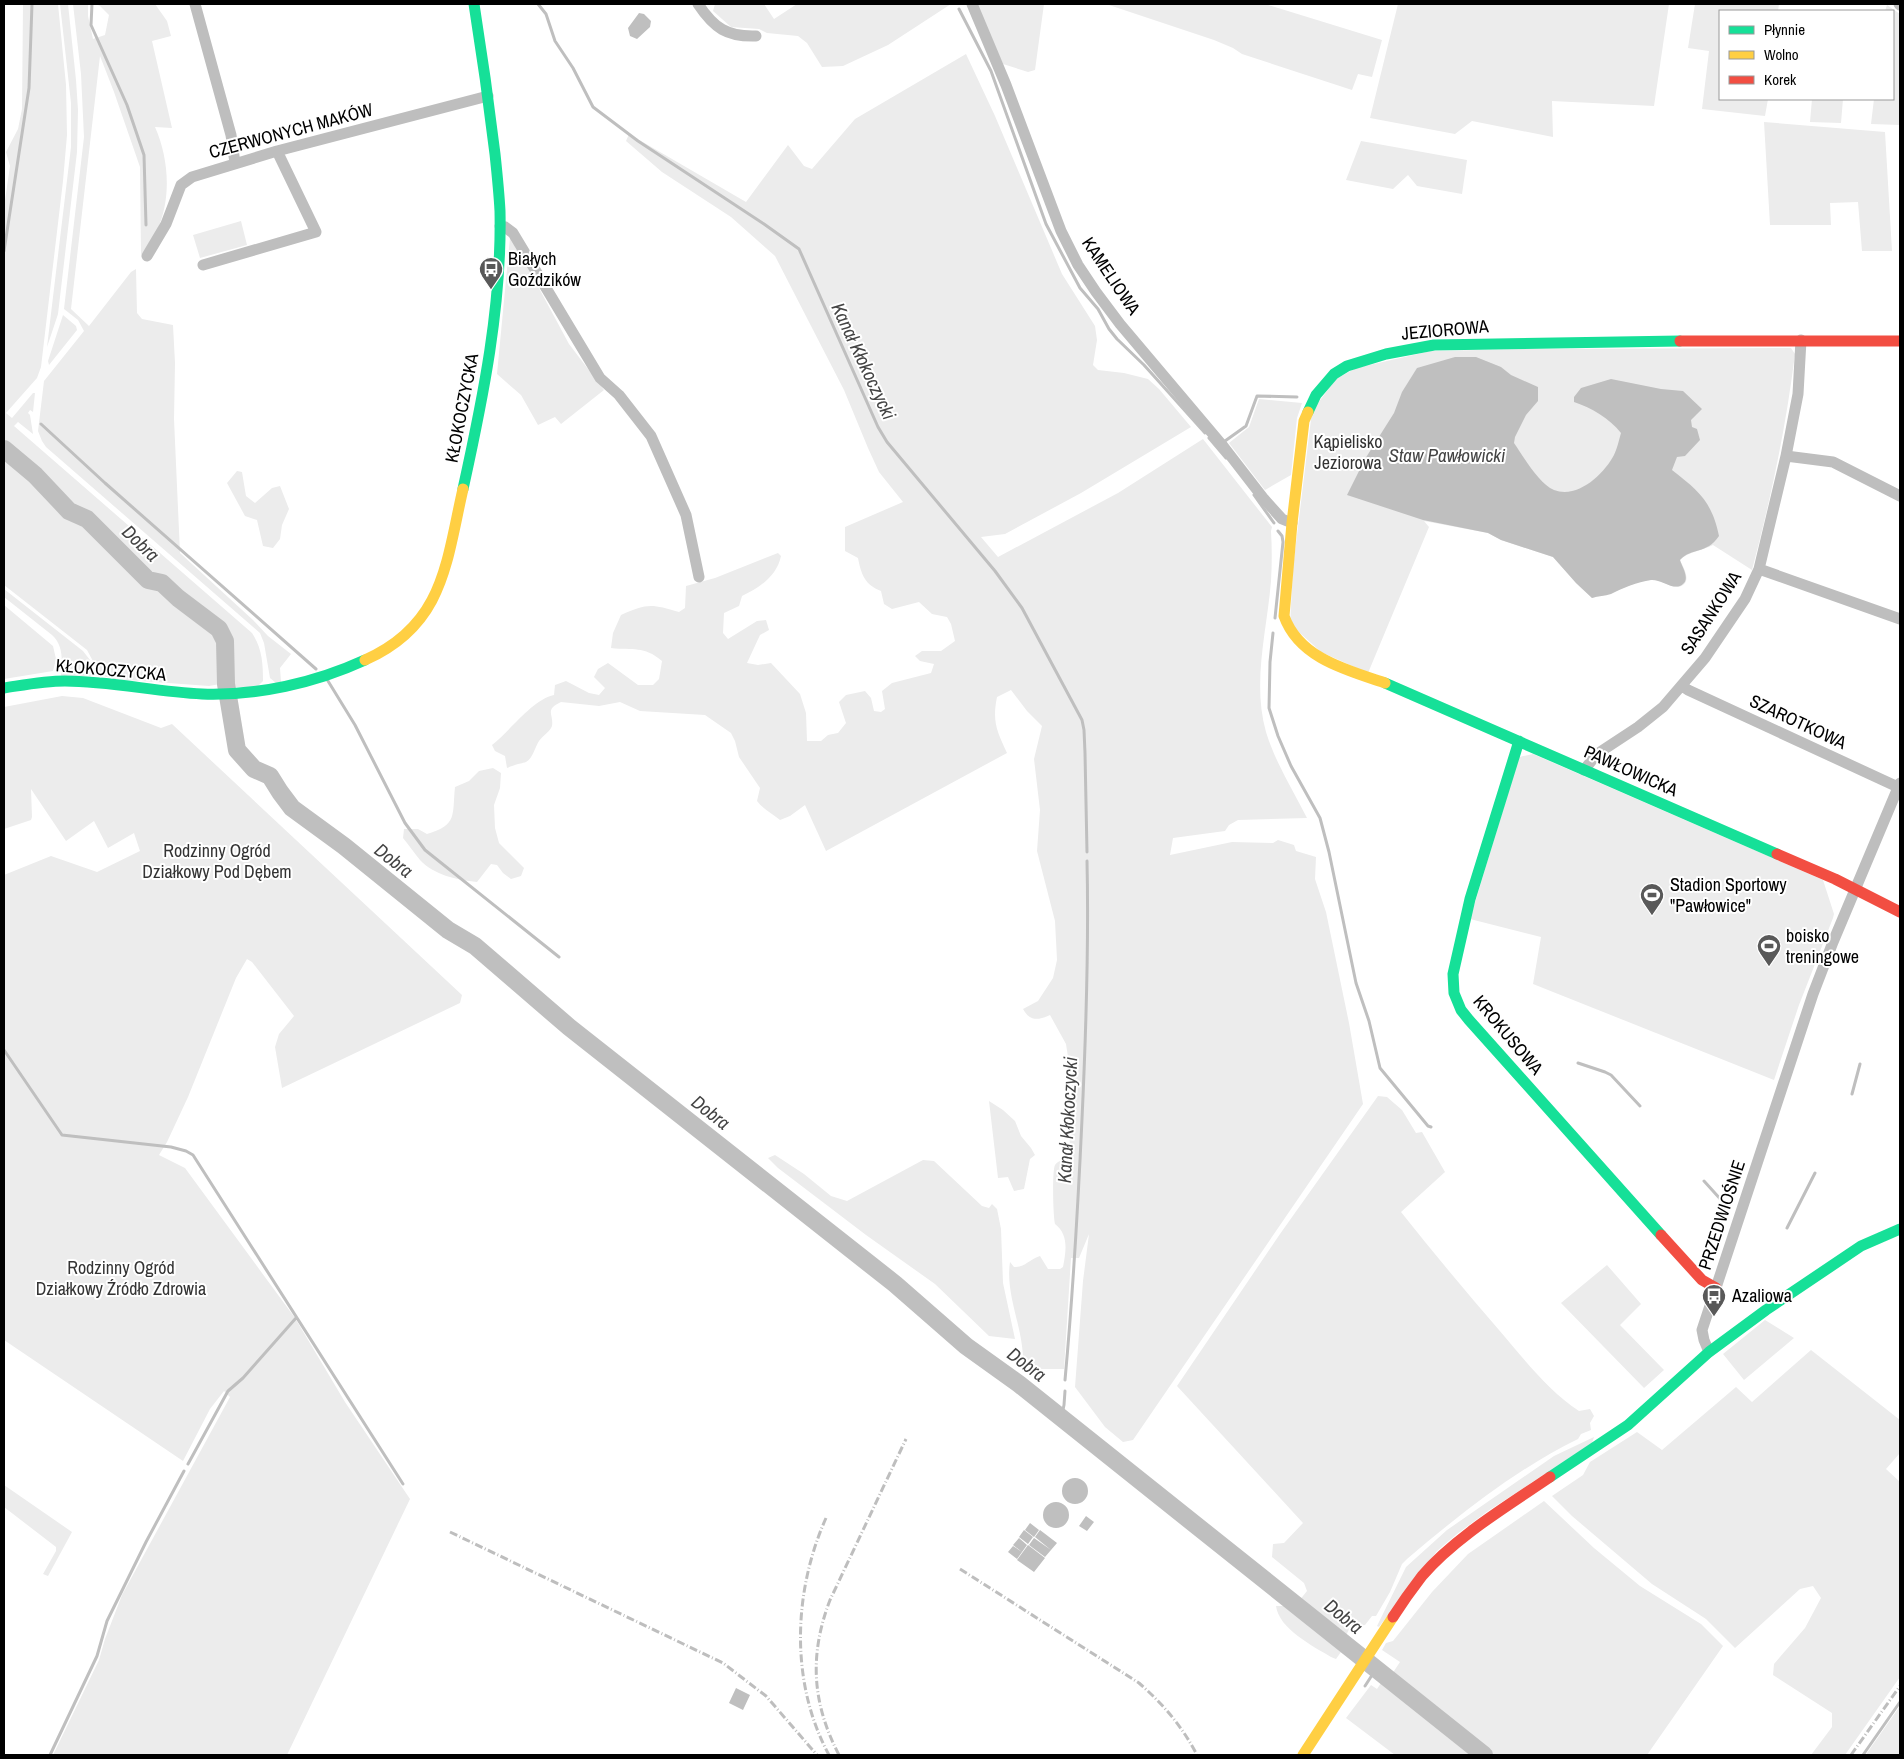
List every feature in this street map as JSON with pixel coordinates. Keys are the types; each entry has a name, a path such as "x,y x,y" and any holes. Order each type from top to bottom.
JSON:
{"street":[{"path":"195,4 231,135 235,163"},
{"name":"KŁOKOCZYCKA","path":"4,688 40,682 72,680 175,693 216,695 268,690 304,681 367,660 386,651 405,637 430,607 447,560 488,374 498,296 500,203 488,96 474,4"},
{"path":"698,4 713,22 731,35 756,36"},
{"name":"KAMELIOWA","path":"972,4 1006,85 1061,231 1078,265 1120,324 1223,446 1264,499 1282,519 1292,523"},
{"name":"CZERWONYCH MAKÓW","path":"147,256 166,224 181,185 186,179 276,151 488,96"},
{"path":"203,265 316,232 276,151"},
{"path":"500,226 513,233 600,378 619,395 651,436 686,514 699,577"},
{"name":"JEZIOROWA","path":"1344,668 1324,659 1304,646 1290,633 1286,624 1285,600 1304,421 1316,395 1334,374 1347,366 1386,354 1434,345 1801,340 1900,341"},
{"name":"SASANKOWA","path":"1584,770 1598,754 1638,728 1663,707 1682,686 1731,621 1745,599 1759,569 1786,456 1798,394 1801,340"},
{"path":"1786,456 1833,462 1900,496"},
{"path":"1759,569 1900,619"},
{"name":"PAWŁOWICKA","path":"1344,668 1388,684 1519,741 1856,889 1900,912"},
{"name":"SZAROTKOWA","path":"1682,686 1900,786"},
{"name":"KROKUSOWA","path":"1519,741 1462,928 1452,983 1457,1002 1475,1027 1585,1151 1702,1280 1716,1288"},
{"name":"PRZEDWIOŚNIE","path":"1709,1352 1702,1330 1813,994 1900,786"},
{"path":"1303,1755 1374,1644 1423,1575 1447,1552 1488,1518 1624,1428 1709,1352 1831,1265 1861,1246 1900,1229"}],"green space":[{"path":"23,4 58,4 66,85 67,135 41,367 37,378 6,413 12,418 35,393 33,412 30,410 28,413 33,434 18,422 14,426 252,633 258,644 262,662 263,681 257,687 221,687 220,684 209,686 114,679 95,675 94,663 87,650 4,585 4,453 143,582 160,589 197,619 203,613 171,584 141,564 91,515 67,500 4,443 4,207 10,166 6,152 18,129 22,109"},
{"path":"60,4 68,4 78,110 77,152 58,314 47,347 71,147 71,103"},
{"path":"73,4 88,4 88,16 93,39 105,35 109,15 96,4 155,4 167,21 171,36 152,41 172,128 155,127 165,160 166,194 159,226 141,255 140,167 100,56 71,309 89,326 131,272 136,269 137,313 142,319 173,325 175,363 174,419 180,553 268,636 291,654 280,668 281,682 276,683 270,678 264,643 260,633 46,447 38,431 44,381 84,331 78,320 64,309 84,137 81,74"},
{"path":"715,4 764,4 774,19 797,4 951,4 888,45 843,66 822,67 807,43 798,36 767,33 759,29 731,27 713,11"},
{"path":"976,4 1044,4 1035,70 1028,72 1003,64"},
{"path":"1106,4 1265,4 1382,40 1372,77 1358,74 1352,90 1242,54 1214,40"},
{"path":"1398,4 1669,4 1654,106 1552,101 1553,137 1472,121 1455,134 1370,118"},
{"path":"1695,4 1779,4 1778,10 1719,10 1719,100 1768,100 1765,116 1702,109 1709,51 1688,48"},
{"path":"1887,5 1900,14 1900,125 1871,124 1874,100 1894,100 1894,10 1885,10"},
{"path":"966,54 995,116 1062,274 1095,326 1097,340 1093,365 1098,370 1124,373 1148,379 1159,389 1191,427 1081,493 1005,534 981,537 998,557 1118,493 1203,439 1272,527 1271,581 1260,675 1262,713 1274,754 1307,818 1238,820 1229,825 1225,831 1173,838 1170,855 1232,842 1273,843 1278,840 1294,845 1296,851 1316,857 1315,879 1326,912 1349,1023 1363,1104 1133,1440 1123,1442 1105,1427 1075,1387 1083,1281 1089,1234 1079,1258 1071,1258 1064,1369 1036,1369 1023,1360 1010,1286 1010,1262 1014,1267 1018,1267 1040,1256 1048,1269 1060,1269 1063,1267 1065,1244 1063,1233 1055,1224 1053,1175 1055,1165 1069,1157 1072,1083 1066,1044 1050,1015 1035,1019 1029,1016 1023,1009 1038,1001 1053,978 1057,960 1055,921 1037,851 1040,810 1034,759 1042,726 1027,711 1011,690 997,697 995,713 998,732 1007,753 826,851 805,805 790,816 780,820 757,801 760,788 739,757 731,733 705,715 640,711 620,702 599,706 561,702 551,710 552,726 539,741 526,762 507,768 505,756 495,751 492,745 530,709 554,695 555,685 566,681 589,693 599,695 605,688 594,677 598,669 608,663 638,685 653,685 659,679 662,661 644,651 611,648 613,633 621,615 637,608 650,606 679,612 685,608 686,586 715,578 778,553 781,556 776,570 761,585 742,596 739,606 724,613 723,633 728,639 757,621 766,620 769,630 760,635 747,663 758,665 771,663 800,694 806,713 807,741 821,741 828,735 838,733 846,723 839,702 846,695 865,691 871,698 874,711 881,712 885,709 882,691 892,683 931,673 934,664 920,661 915,656 922,651 941,651 955,641 951,624 947,617 932,614 919,602 892,609 884,604 881,591 867,582 858,558 845,551 845,527 903,502 879,472 844,390 775,256 731,217 662,172 626,141 629,134 746,202 788,145 804,166 812,169 855,119"},
{"path":"1812,100 1843,100 1841,123 1810,122"},
{"path":"1764,122 1885,132 1892,251 1862,251 1858,202 1830,203 1831,225 1770,225"},
{"path":"1361,141 1467,160 1462,194 1417,186 1408,175 1393,189 1346,180"},
{"path":"241,221 247,245 200,258 193,235"},
{"path":"510,238 512,238 569,344 604,390 561,424 555,417 538,425 521,395 497,374"},
{"path":"63,315 76,326 77,330 49,365 48,361"},
{"name":"Kąpielisko Jeziorowa","path":"1791,348 1795,354 1782,435 1772,489 1752,570 1713,545 1687,555 1680,560 1686,580 1680,587 1657,580 1645,580 1609,594 1592,598 1553,557 1501,540 1488,533 1424,521 1429,527 1368,673 1321,652 1290,624 1293,568 1312,411 1336,379 1356,368 1431,351"},
{"path":"1259,399 1302,403 1297,418 1291,475 1265,490 1229,443 1249,427"},
{"path":"237,471 242,472 246,496 255,503 272,488 280,486 289,509 282,525 280,539 273,548 263,546 257,520 245,516 227,483"},
{"path":"4,589 83,651 90,660 92,676 61,676 61,654 56,639 4,597"},
{"path":"4,605 53,646 56,659 53,671 4,679"},
{"path":"62,696 83,698 161,728 172,724 462,995 460,1003 282,1088 275,1047 279,1034 294,1016 252,962 247,959 236,978 188,1097 159,1155 185,1168 295,1318 345,1402 410,1499 287,1755 53,1755 99,1660 122,1595 230,1397 224,1391 210,1409 183,1461 4,1340 4,875 51,856 97,872 140,851 134,833 108,848 94,821 66,841 31,789 31,820 4,829 4,707"},
{"name":"Stadion Sportowy \"Pawłowice\"","path":"1533,754 1823,880 1834,914 1799,1005 1774,1080 1533,984 1541,937 1470,919 1519,757"},
{"path":"493,768 501,773 500,788 494,805 495,828 499,843 524,868 521,876 511,879 497,865 491,864 477,882 462,880 439,873 420,860 403,838 404,829 418,829 427,834 444,827 452,818 455,787 469,781 479,771"},
{"path":"1378,1096 1387,1097 1402,1110 1416,1133 1422,1132 1445,1172 1401,1212 1536,1374 1579,1411 1590,1409 1594,1416 1590,1423 1591,1430 1581,1434 1578,1439 1532,1464 1510,1479 1447,1526 1407,1559 1402,1564 1390,1592 1376,1616 1372,1616 1365,1625 1350,1627 1345,1638 1299,1601 1307,1591 1304,1583 1272,1557 1273,1544 1284,1543 1303,1523 1177,1386 1280,1234"},
{"path":"989,1101 1015,1121 1021,1136 1035,1155 1030,1159 1024,1189 1014,1191 1008,1177 998,1178"},
{"path":"775,1155 804,1174 831,1196 847,1201 923,1160 934,1161 982,1206 989,1208 992,1204 997,1209 1001,1229 1003,1283 1015,1339 989,1336 935,1284 866,1235 778,1168 768,1158"},
{"path":"1607,1265 1641,1304 1620,1325 1664,1370 1644,1388 1561,1303"},
{"path":"1765,1320 1794,1338 1744,1380 1723,1354"},
{"path":"1811,1350 1900,1420 1900,1453 1886,1469 1900,1482 1900,1677 1845,1755 1811,1755 1832,1727 1832,1713 1773,1675 1774,1664 1805,1628 1821,1598 1813,1586 1800,1589 1735,1648 1706,1619 1652,1584 1572,1516 1552,1496 1583,1475 1590,1462 1637,1432 1662,1450 1736,1387 1752,1402"},
{"path":"1594,1437 1592,1443 1488,1511 1437,1551 1379,1627 1377,1626 1406,1567 1447,1530 1554,1456"},
{"path":"4,1485 72,1532 48,1576 43,1574 56,1551 56,1547 4,1507"},
{"path":"1544,1501 1594,1548 1640,1586 1701,1624 1723,1646 1647,1755 1395,1755 1346,1718 1371,1685 1377,1689 1383,1680 1435,1720 1440,1713 1392,1674 1400,1662 1382,1650 1386,1643 1393,1641 1432,1592 1468,1554"},
{"path":"1276,1606 1287,1606 1341,1652 1336,1659 1306,1642 1290,1629 1278,1614"},
{"path":"1900,1706 1900,1755 1866,1755 1867,1753"}],"water":[{"path":"639,13 644,14 651,21 650,27 637,39 630,36 628,28"},
{"name":"Staw Pawłowicki","path":"1455,357 1476,357 1501,367 1511,375 1538,387 1538,401 1526,415 1514,443 1537,476 1548,487 1563,492 1581,488 1604,470 1614,455 1621,433 1600,414 1574,402 1574,397 1581,388 1611,379 1661,389 1683,391 1702,409 1691,420 1692,427 1697,429 1700,440 1685,456 1677,457 1672,470 1690,484 1703,498 1712,514 1719,536 1709,546 1689,553 1680,560 1686,576 1685,582 1676,587 1651,580 1611,594 1592,598 1553,557 1501,540 1488,533 1423,520 1347,495 1365,459 1394,413 1402,392 1417,368"},
{"path":"1075,1478 1084,1482 1088,1491 1084,1500 1075,1504 1066,1500 1062,1491 1066,1482"},
{"path":"1056,1502 1065,1506 1069,1515 1065,1524 1056,1528 1047,1524 1043,1515 1047,1506"},
{"path":"1086,1516 1094,1522 1087,1531 1079,1526"},
{"path":"1030,1523 1039,1530 1034,1537 1025,1530"},
{"path":"1024,1530 1033,1537 1028,1544 1019,1537"},
{"path":"1040,1530 1057,1543 1051,1550 1035,1537"},
{"path":"1019,1538 1027,1545 1022,1552 1013,1545"},
{"path":"1034,1538 1051,1550 1045,1557 1029,1545"},
{"path":"1028,1545 1045,1558 1034,1572 1017,1560"},
{"path":"1013,1546 1022,1552 1017,1559 1008,1552"},
{"path":"736,1688 750,1695 743,1710 729,1703"}],"waterway":[{"path":"4,251 29,88 32,4"},
{"path":"92,4 91,25 127,105 144,155 146,225"},
{"name":"Kanał Kłokoczycki","path":"538,4 546,14 555,41 573,68 593,107 638,141 799,249 878,427 887,442 995,571 1022,608 1082,720 1085,753 1087,852"},
{"path":"959,9 991,71 1046,224 1080,288 1098,309 1117,339 1144,365 1205,433"},
{"path":"1225,441 1246,426 1257,396 1297,397"},
{"path":"41,424 316,669"},
{"path":"1209,438 1226,458"},
{"name":"Dobra","path":"4,449 35,475 69,511 87,519 148,580 162,583 178,598 219,629 225,641 226,684 237,750 254,769 270,776 292,808 344,846 448,930 475,946 569,1027 895,1284 966,1346 1019,1384 1484,1755"},
{"path":"1254,495 1274,523"},
{"path":"1275,618 1283,542 1282,536 1278,531"},
{"path":"1273,633 1269,708 1278,736 1291,766 1320,818 1329,852 1356,983 1369,1021 1380,1068 1428,1126 1431,1127"},
{"path":"328,681 355,725 405,823 425,850 559,957"},
{"name":"Kanał Kłokoczycki","path":"1065,1380 1079,1184 1086,1022 1087,861"},
{"path":"4,1050 62,1135 171,1147 193,1155 403,1484"},
{"path":"1578,1063 1611,1075 1640,1106"},
{"path":"1852,1094 1860,1064"},
{"path":"1787,1228 1815,1173"},
{"path":"1704,1181 1723,1202"},
{"path":"188,1464 228,1391 243,1378 296,1318"},
{"name":"Kanał Kłokoczycki","path":"1061,1419 1065,1391"},
{"path":"50,1755 97,1656 107,1621 184,1471"},
{"path":"1365,1686 1376,1669"},
{"path":"1863,1755 1900,1702"}],"railway":[{"path":"839,1755 823,1717 816,1679 816,1660 823,1620 830,1600 906,1439"},
{"path":"826,1518 815,1546 807,1576 800,1637 802,1668 807,1698 816,1727 829,1755"},
{"path":"450,1532 723,1663 766,1696 817,1755"},
{"path":"960,1569 1139,1683 1171,1716 1185,1734 1197,1755"},
{"path":"1851,1755 1900,1686"}],"traffic: fast":[{"path":"463,489 490,351 500,246 499,190 474,4"},
{"path":"1308,412 1316,395 1334,374 1347,366 1386,354 1434,345 1680,341"},
{"path":"4,688 42,682 82,681 185,693 244,693 306,681 365,660"},
{"path":"1385,683 1777,854"},
{"path":"1519,741 1470,899 1453,974 1454,993 1461,1010 1469,1020 1661,1235"},
{"path":"1550,1477 1628,1425 1709,1352 1766,1310 1861,1246 1900,1229"}],"traffic: slow":[{"path":"1308,412 1304,421 1292,523 1284,616 1291,630 1312,652 1340,667 1385,683"},
{"path":"365,660 391,646 411,629 426,610 437,589 445,566 463,489"},
{"path":"1303,1755 1393,1617"}],"traffic: jam":[{"path":"1680,341 1900,341"},
{"path":"1777,854 1835,879 1900,912"},
{"path":"1661,1235 1702,1280 1716,1288"},
{"path":"1393,1617 1422,1576 1450,1548 1550,1477"}],"place":[{"name":"Białych Goździków","path":"491,290"},
{"name":"Stadion Sportowy \"Pawłowice\"","path":"1652,916"},
{"name":"boisko treningowe","path":"1769,967"},
{"name":"Azaliowa","path":"1714,1317"}],"park label":[{"name":"Rodzinny Ogród Działkowy Pod Dębem","path":"217,861"},
{"name":"Rodzinny Ogród Działkowy Źródło Zdrowia","path":"121,1278"}]}
